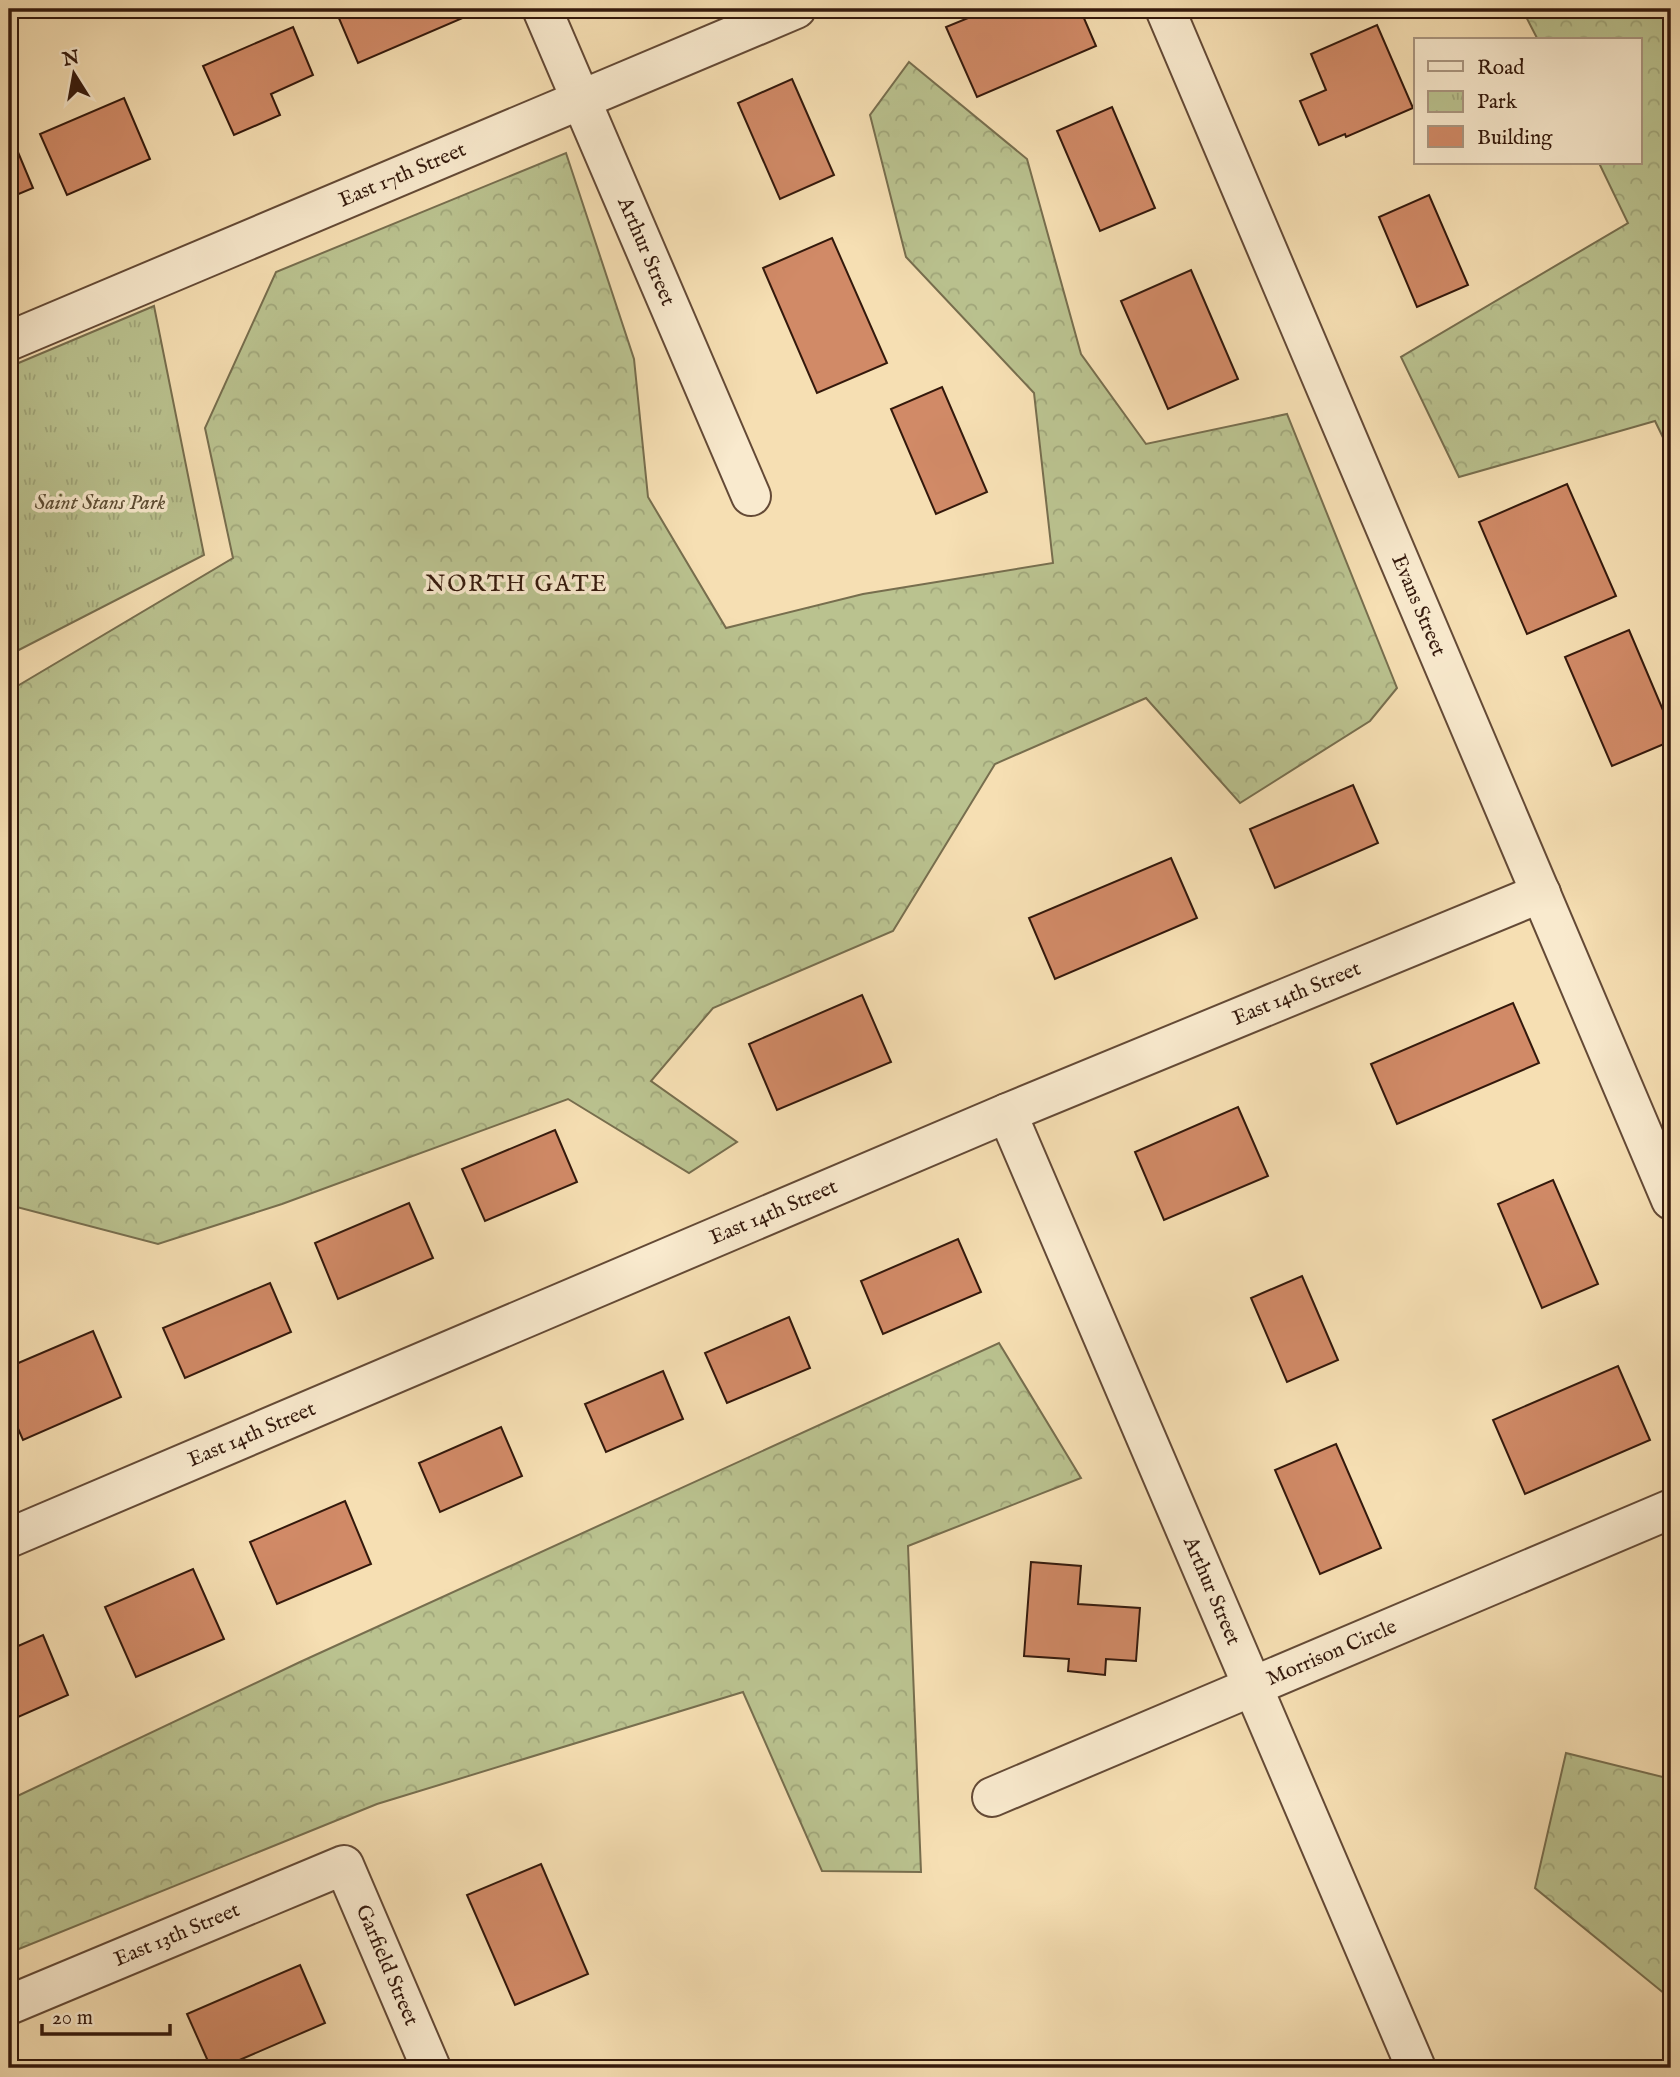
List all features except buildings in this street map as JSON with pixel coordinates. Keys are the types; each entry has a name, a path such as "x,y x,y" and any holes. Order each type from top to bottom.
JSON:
{"street":[{"name":"Arthur Street","path":"542,9 751,496"},
{"name":"East 17th Street","path":"9,341 796,9"},
{"name":"Evans Street","path":"1165,9 1671,1200"},
{"name":"East 14th Street","path":"9,1538 1007,1113 1541,893"},
{"name":"Arthur Street","path":"1007,1113 1416,2068"},
{"name":"Morrison Circle","path":"992,1797 1671,1509"},
{"name":"East 13th Street","path":"9,2006 344,1865"},
{"name":"Garfield Street","path":"344,1865 430,2068"}],"green space":[{"path":"1522,9 1671,9 1671,454 1655,421 1459,477 1401,357 1628,223 1599,164 1642,164 1642,38 1537,38"},
{"path":"909,62 1027,159 1081,354 1146,444 1287,414 1397,688 1370,721 1240,803 1146,698 995,764 893,931 713,1008 651,1081 737,1142 689,1173 568,1099 282,1204 158,1244 9,1205 9,691 233,558 205,428 276,272 566,153 634,359 648,497 726,628 863,594 1053,563 1034,393 906,257 870,115"},
{"name":"Saint Stans Park","path":"154,306 204,555 9,655 9,367"},
{"path":"999,1343 1081,1478 908,1546 921,1872 822,1871 743,1692 377,1804 9,1953 9,1800 300,1662"},
{"path":"1566,1753 1671,1779 1671,1999 1535,1888"}],"district":[{"name":"NORTH GATE","path":"517,584"}]}
